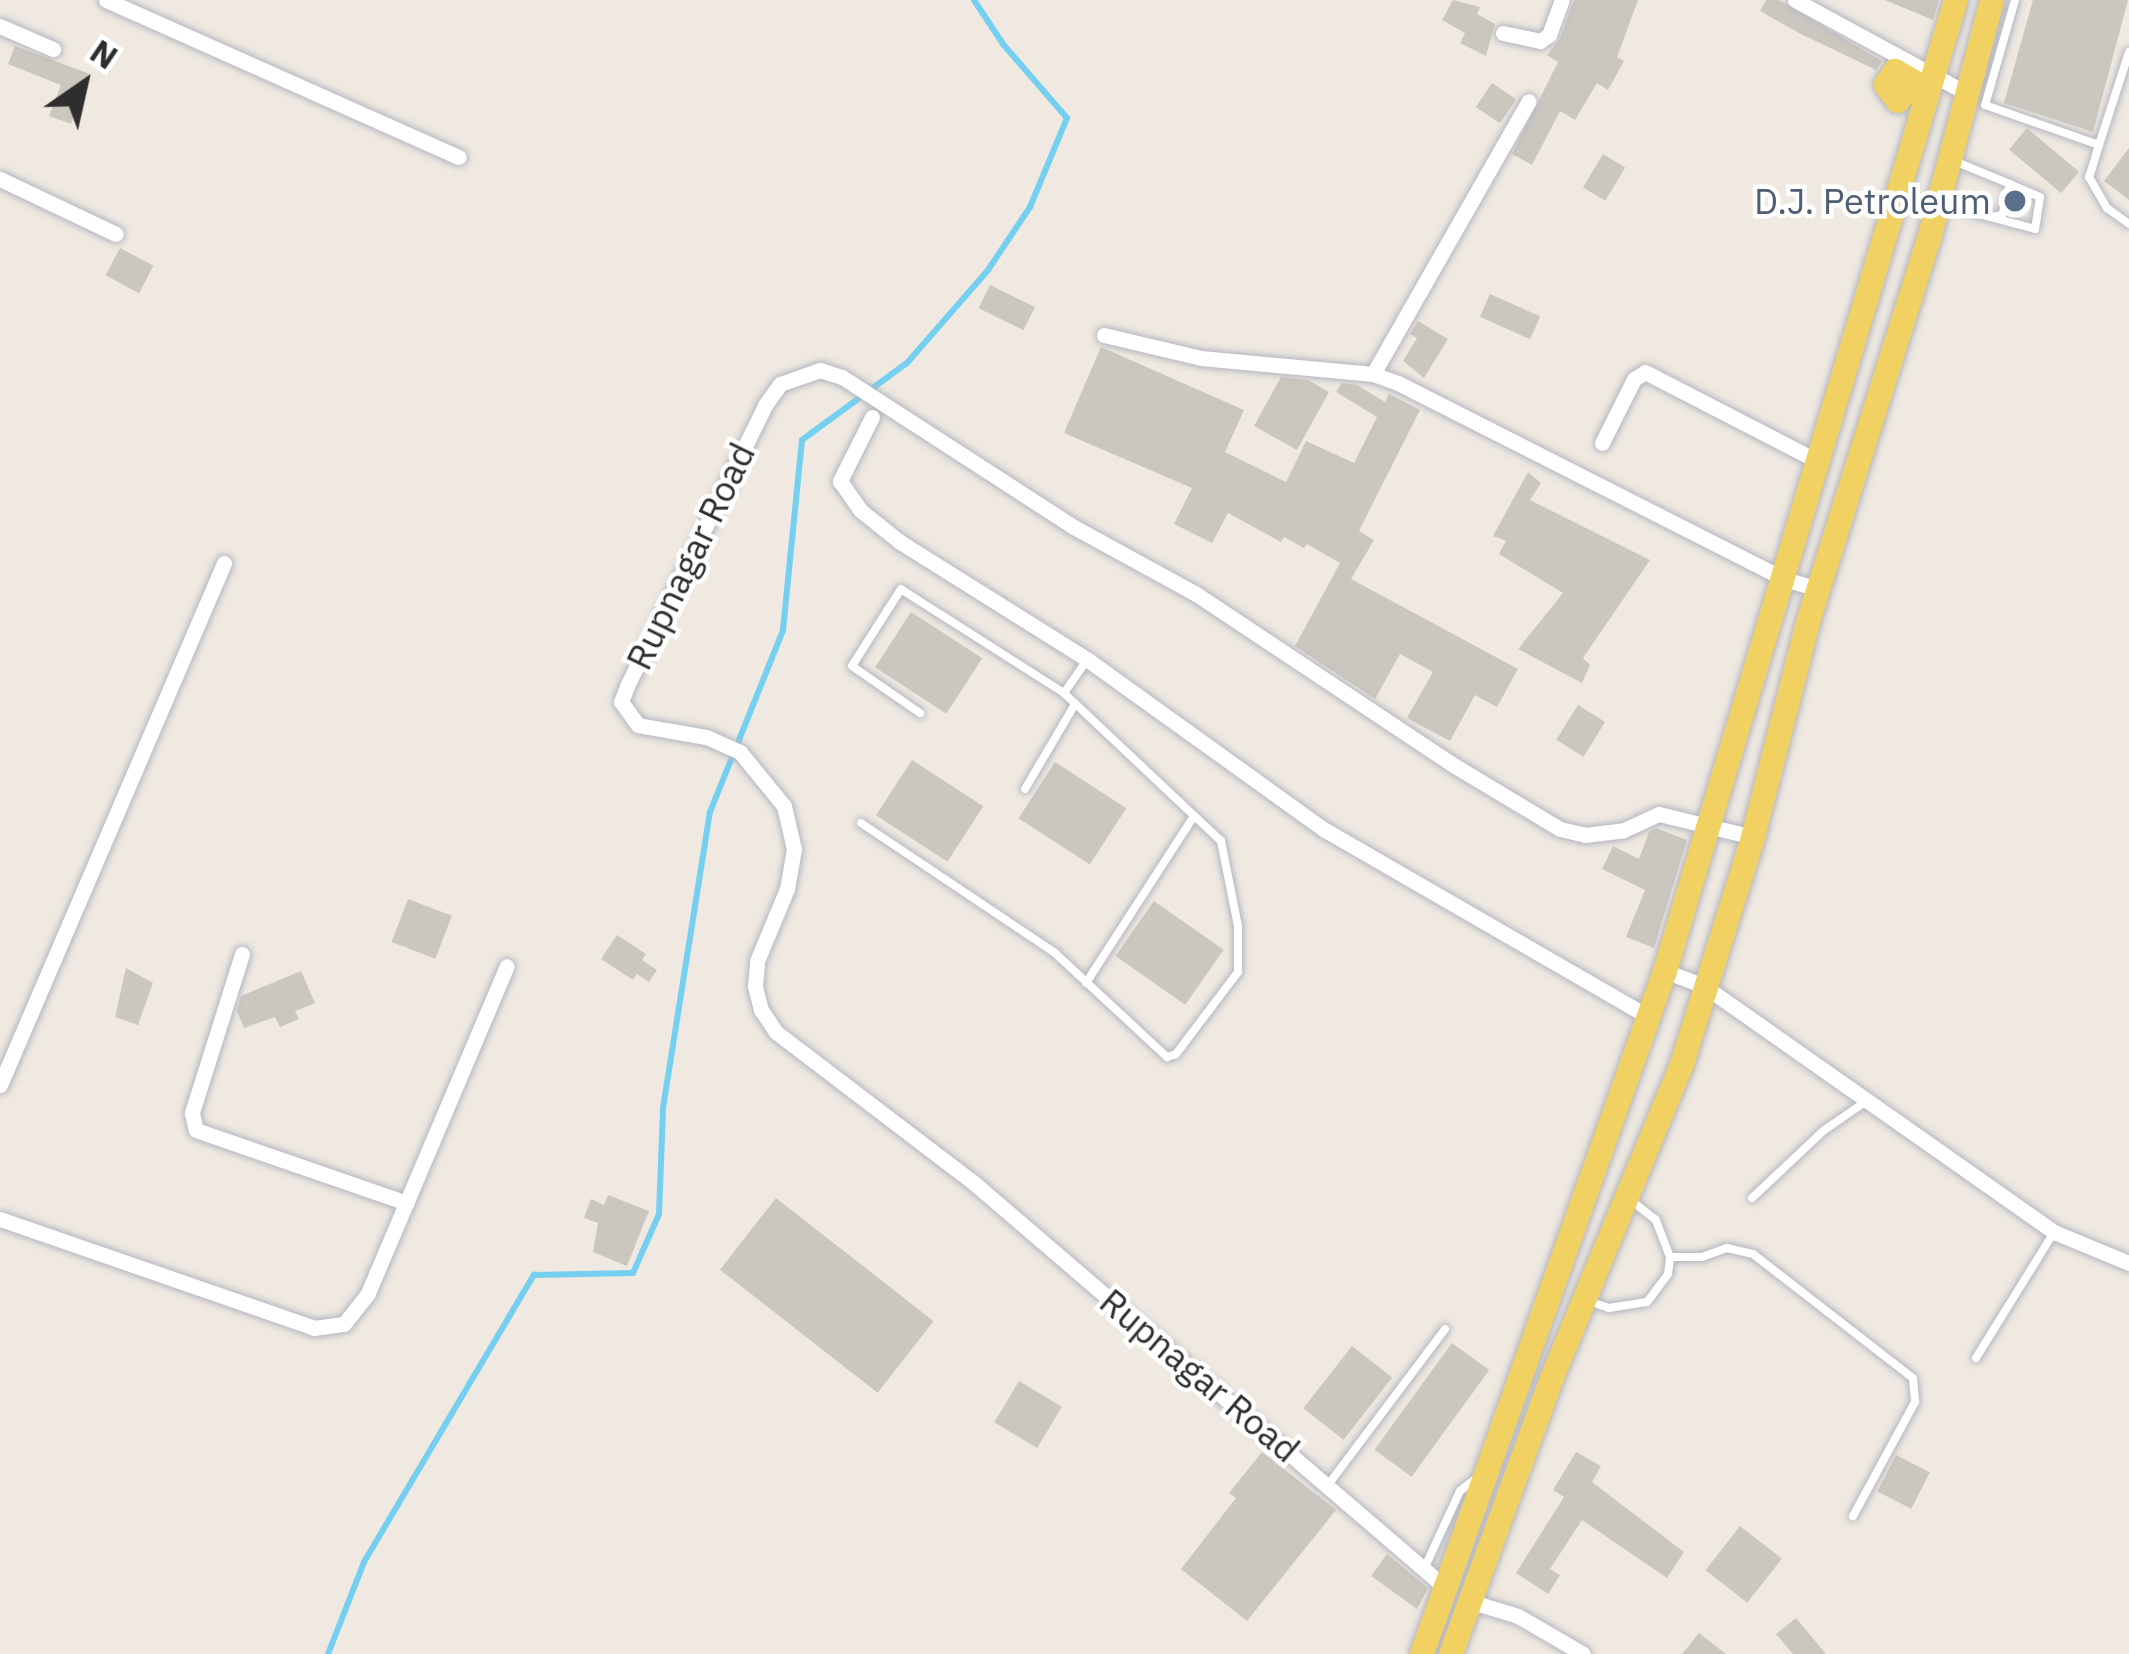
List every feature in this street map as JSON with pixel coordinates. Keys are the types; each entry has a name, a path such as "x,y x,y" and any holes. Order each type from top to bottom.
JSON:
{"main road":[{"path":"1451,1654 1484,1471 1665,970 1956,0"},
{"path":"1422,1654 1458,1595 1683,1061 1753,837 1819,589 1938,202 1992,0"}],"street":[{"path":"106,0 459,157"},
{"path":"1503,33 1540,41 1549,34 1562,0"},
{"path":"1796,0 1968,94"},
{"path":"0,26 53,49"},
{"path":"1372,374 1529,101"},
{"path":"0,179 116,234"},
{"path":"1104,334 1201,358 1372,374 1784,579 1819,589"},
{"name":"Rupnagar Road","path":"1458,1595 974,1183 776,1031 761,1010 756,974 787,889 794,849 784,806 740,752 638,725 621,702 626,686 780,384 820,370 855,386 875,408 1072,526 1196,594 1450,764 1560,829 1586,835 1624,830 1659,814 1753,837"},
{"path":"1602,443 1634,379 1645,372 1819,462"},
{"path":"875,408 840,481 860,510 900,542 1088,660 1325,830 1649,1017"},
{"path":"0,1085 224,562"},
{"path":"242,953 192,1113 196,1130 407,1203"},
{"path":"0,1219 328,1329 357,1311 507,966"},
{"path":"1665,970 1704,986 2054,1232 2129,1263"},
{"path":"1458,1595 1518,1616 1583,1654"}],"lane":[{"path":"2015,0 1985,105 2099,145"},
{"path":"2129,52 2125,78 2089,177 2107,208 2129,224"},
{"path":"1938,202 2035,229 2040,197 1948,159"},
{"path":"1990,218 2002,215 2010,184"},
{"path":"861,823 1055,953 1167,1057 1176,1054 1238,972 1238,926 1221,841 1064,693 901,589 852,666 920,713"},
{"path":"1064,693 1088,660"},
{"path":"1025,789 1076,704"},
{"path":"1086,983 1194,816"},
{"path":"1752,1198 1823,1132 1867,1100"},
{"path":"1597,1304 1609,1308 1647,1302 1667,1274 1670,1257 1656,1220 1626,1199"},
{"path":"1976,1358 2054,1232"},
{"path":"1670,1257 1702,1256 1727,1248 1753,1254 1913,1378 1915,1402 1853,1516"},
{"path":"1328,1485 1444,1329"},
{"path":"1424,1570 1460,1491 1484,1471"}],"building":[{"path":"1453,0 1480,7 1477,14 1495,24 1486,56 1460,43 1465,33 1442,20"},
{"path":"1574,0 1638,0 1617,57 1624,61 1608,90 1597,83 1575,120 1560,111 1532,165 1512,154 1558,62 1547,55 1560,39"},
{"path":"1766,0 1779,0 1882,61 1876,70 1799,33 1760,11"},
{"path":"1885,0 1939,0 1933,20"},
{"path":"2033,0 2128,0 2093,132 2004,103"},
{"path":"15,46 90,74 71,124 49,116 61,85 8,64"},
{"path":"1492,83 1516,99 1500,123 1476,107"},
{"path":"2027,128 2079,172 2061,193 2009,149"},
{"path":"2129,148 2129,200 2104,181"},
{"path":"1603,154 1625,167 1605,201 1583,187"},
{"path":"120,248 154,266 139,293 105,275"},
{"path":"990,285 1035,307 1024,330 979,308"},
{"path":"1490,294 1540,316 1530,339 1480,317"},
{"path":"1418,321 1448,339 1424,378 1403,361 1417,338 1410,334"},
{"path":"1101,347 1244,410 1225,452 1286,482 1306,441 1354,463 1377,417 1336,392 1342,383 1357,385 1385,402 1389,394 1420,410 1359,531 1374,540 1351,579 1518,669 1497,707 1475,695 1450,741 1407,718 1433,672 1400,654 1375,699 1295,646 1340,563 1307,544 1304,548 1284,537 1281,542 1228,513 1212,543 1174,524 1192,488 1064,433"},
{"path":"1281,377 1308,380 1329,392 1297,450 1254,426"},
{"path":"1528,472 1541,483 1530,500 1650,560 1583,658 1590,665 1582,683 1518,649 1563,593 1499,554 1506,541 1493,536"},
{"path":"911,612 982,658 946,714 875,667"},
{"path":"1578,705 1605,722 1583,757 1556,740"},
{"path":"912,760 983,806 947,862 876,815"},
{"path":"1055,762 1126,808 1090,864 1019,818"},
{"path":"1656,828 1687,840 1654,948 1626,937 1645,890 1602,869 1613,846 1639,859 1649,832"},
{"path":"408,899 452,916 435,959 392,942"},
{"path":"1154,901 1224,950 1185,1005 1116,956"},
{"path":"617,935 646,954 642,960 657,970 649,982 637,974 633,980 601,959"},
{"path":"126,968 153,983 138,1025 115,1017"},
{"path":"301,971 315,1003 295,1011 299,1019 280,1027 275,1017 244,1028 237,1011 241,996"},
{"path":"608,1195 649,1211 627,1266 593,1252 598,1223 584,1218 591,1199 604,1205"},
{"path":"776,1198 934,1321 878,1393 720,1270"},
{"path":"1452,1343 1489,1370 1412,1477 1374,1450"},
{"path":"1352,1346 1392,1377 1344,1440 1303,1408"},
{"path":"1019,1381 1062,1407 1037,1448 994,1422"},
{"path":"1262,1452 1336,1510 1247,1621 1181,1569 1236,1498 1229,1493"},
{"path":"1576,1452 1601,1466 1592,1482 1684,1552 1667,1578 1582,1520 1550,1569 1560,1575 1548,1594 1516,1573 1564,1497 1553,1490"},
{"path":"1896,1455 1930,1472 1911,1509 1877,1492"},
{"path":"1740,1526 1782,1559 1747,1603 1706,1570"},
{"path":"1387,1554 1428,1588 1417,1609 1371,1576"},
{"path":"1796,1618 1826,1654 1793,1654 1776,1634"},
{"path":"1699,1633 1726,1654 1682,1654"}],"waterway":[{"path":"328,1654 364,1562 534,1275 633,1273 659,1214 663,1108 710,812 783,630 802,440 907,363 988,270 1030,207 1067,118 1003,44 974,0"}],"place":[{"name":"D.J. Petroleum","path":"2015,201"}]}
